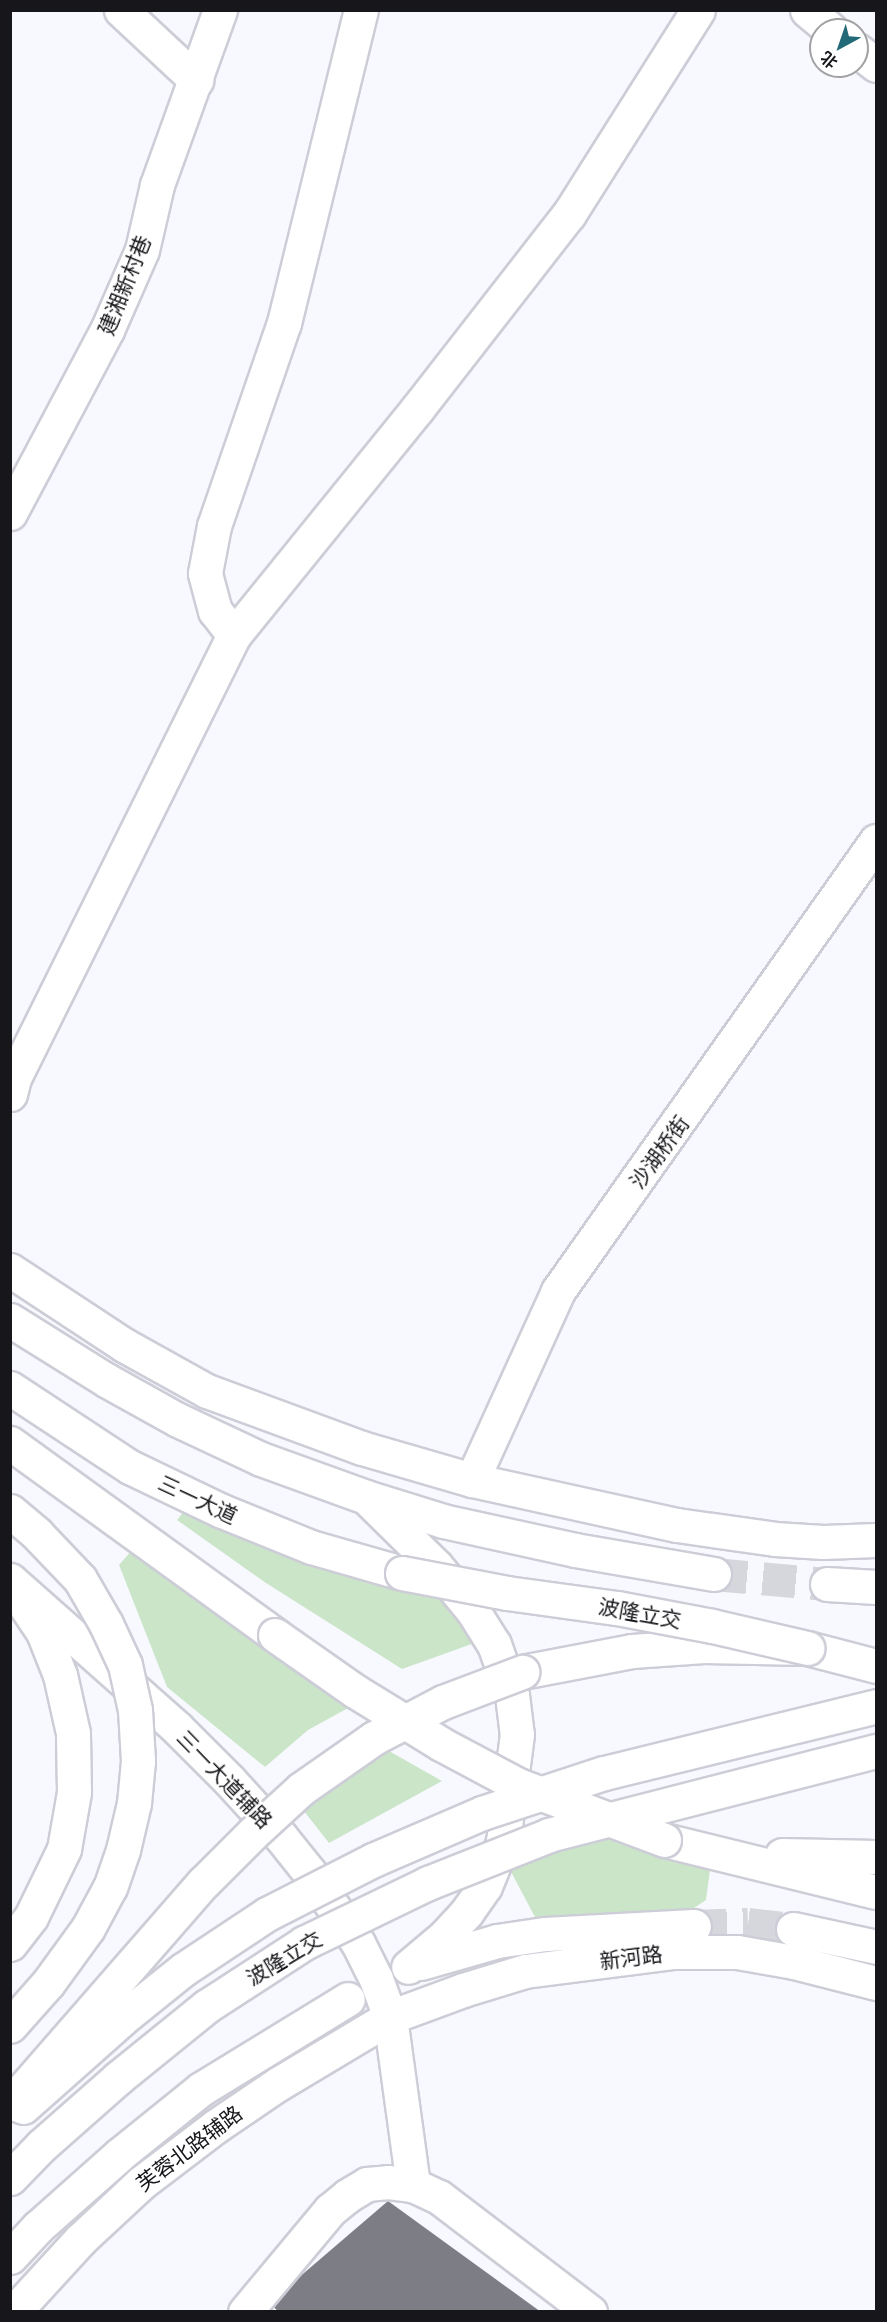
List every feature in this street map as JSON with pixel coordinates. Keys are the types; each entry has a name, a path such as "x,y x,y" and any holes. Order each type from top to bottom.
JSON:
{"main road":[{"path":"121,10 196,80"},
{"name":"建湘新村巷","path":"10,513 107,330 142,250 157,185 220,10"},
{"path":"234,635 215,611 205,573 212,538 284,323 362,10"},
{"path":"10,1094 19,1067 234,635 417,409 569,214 698,10"},
{"name":"沙湖桥街","path":"472,1480 558,1292 876,841"},
{"path":"10,1270 124,1345 207,1391 362,1448 472,1480 677,1525 775,1539 822,1542 876,1540"},
{"path":"10,1320 105,1380 178,1420 261,1459 366,1497 443,1521 575,1550 714,1574"},
{"name":"三一大道","path":"10,1388 130,1467 222,1511 311,1547 402,1573"},
{"path":"10,1443 275,1635 374,1702 441,1744 518,1785 664,1840 876,1892"},
{"path":"366,1497 436,1566 472,1611 494,1644 512,1695 517,1734 503,1842 484,1886 467,1912 445,1936 408,1968 497,1941 616,1928 694,1926"},
{"path":"10,1511 38,1534 80,1579 106,1624 125,1665 135,1710 138,1761 134,1803 123,1850 110,1887 88,1928 48,1983 10,2026"},
{"name":"波隆立交","path":"402,1573 507,1593 617,1608 712,1626 876,1666"},
{"name":"三一大道辅路","path":"10,1580 176,1727 229,1780 281,1837 309,1872 358,1943 376,1978 390,2017 413,2186"},
{"path":"827,1584 876,1587"},
{"path":"10,1587 43,1632 60,1675 73,1733 74,1792 64,1849 31,1917 10,1944"},
{"path":"10,2104 204,1882 301,1789 374,1738 443,1702 522,1672 632,1651 704,1646 807,1648"},
{"name":"波隆立交","path":"10,2118 77,2057 184,1969 267,1914 373,1860 482,1813 604,1773 876,1706"},
{"name":"波隆立交","path":"10,2178 41,2146 109,2086 207,2006 304,1944 428,1883 549,1835 876,1751"},
{"path":"664,1840 783,1856 876,1857"},
{"path":"794,1929 876,1947"},
{"name":"新河路","path":"390,2017 463,1990 525,1971 674,1952 737,1952 794,1962 876,1983"},
{"path":"10,2257 38,2227 110,2163 201,2089 348,1999"},
{"name":"芙蓉北路辅路","path":"14,2312 81,2239 141,2182 251,2102 390,2017"},
{"path":"245,2312 330,2210 346,2196 367,2184 388,2182 413,2186 439,2197 590,2312"}],"green space":[{"path":"189,1505 452,1596 483,1640 402,1669 266,1583 177,1520"},
{"path":"132,1550 350,1707 308,1730 265,1767 167,1687 119,1565"},
{"path":"382,1747 442,1781 329,1843 300,1806"},
{"path":"590,1834 710,1870 706,1900 688,1912 537,1921 507,1864"}],"building":[{"path":"388,2201 541,2312 279,2312 269,2303"}],"tunnel":[{"path":"714,1574 827,1584"},
{"path":"694,1926 748,1924 793,1929"}]}
